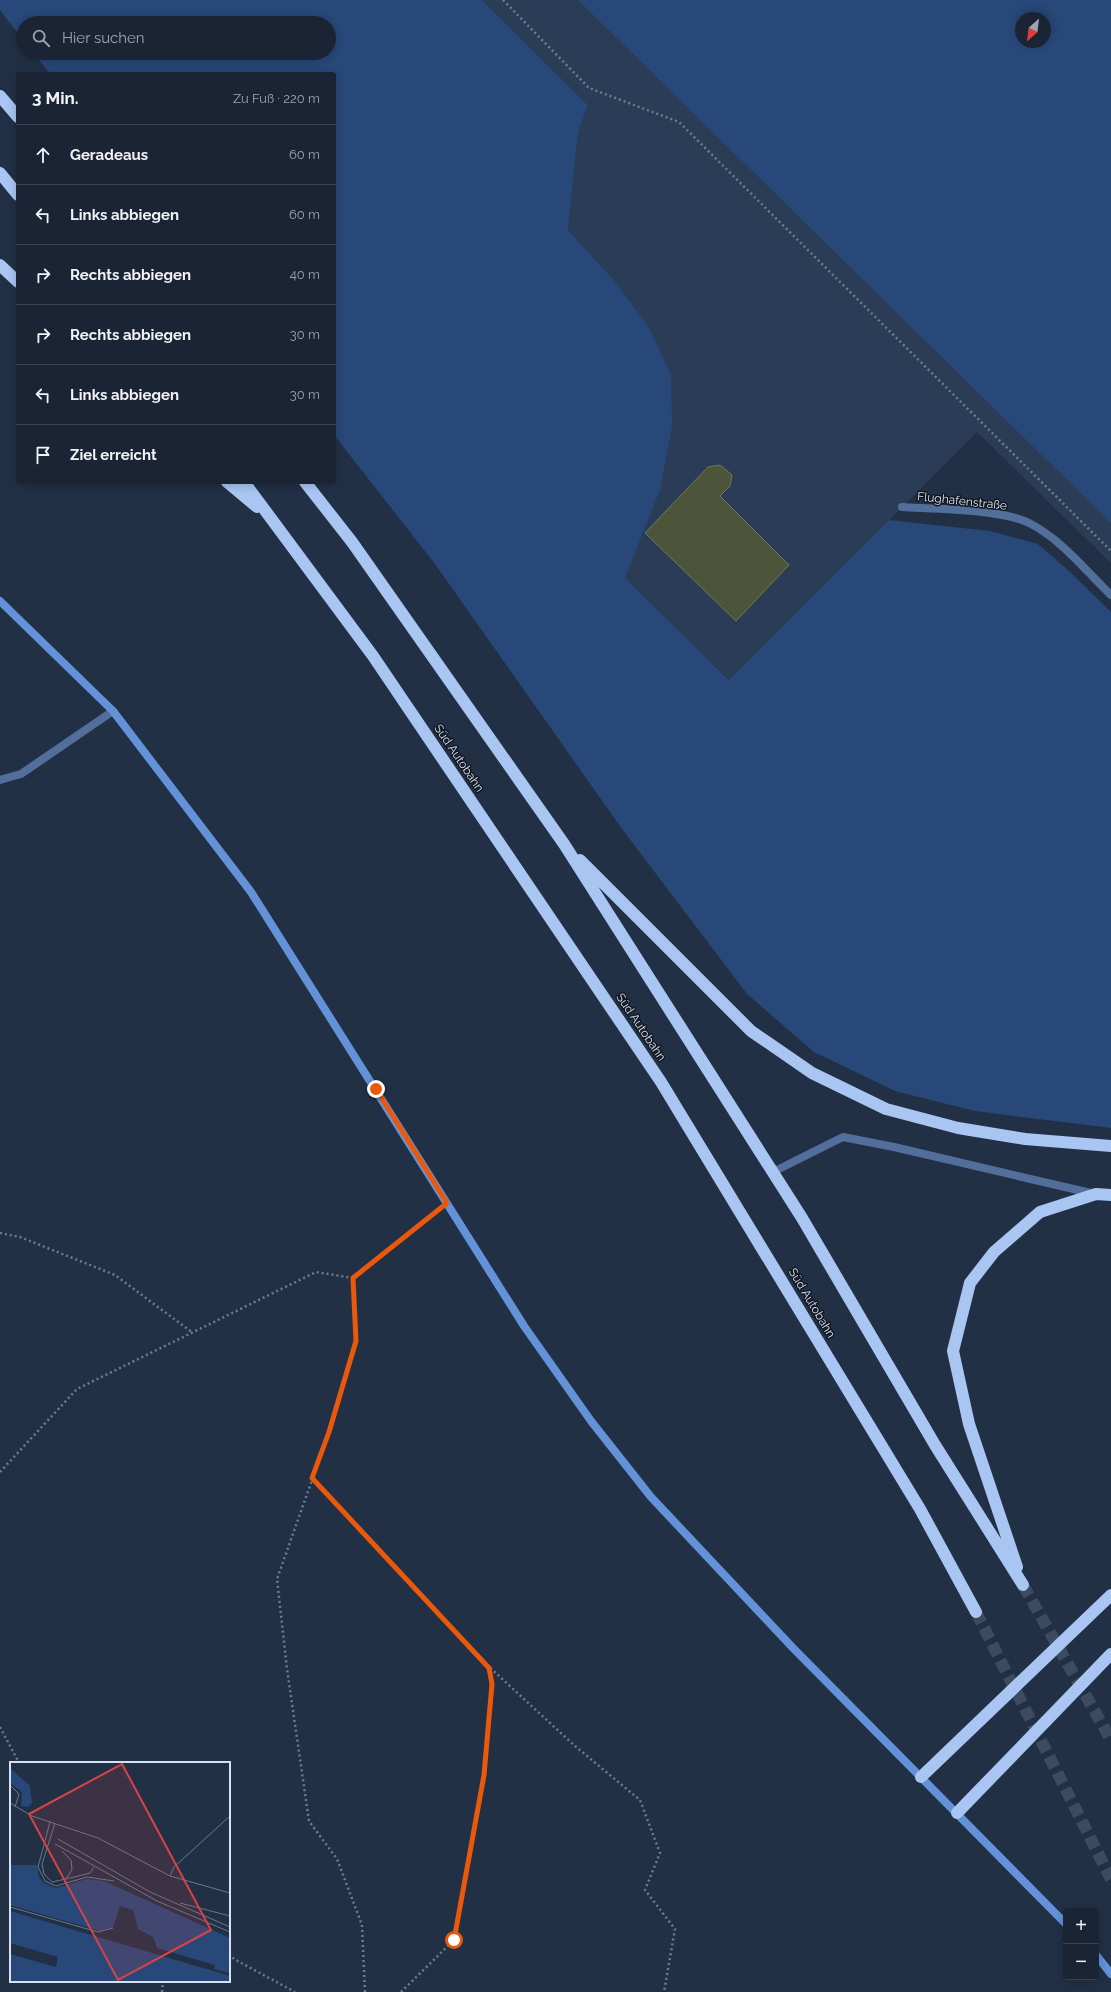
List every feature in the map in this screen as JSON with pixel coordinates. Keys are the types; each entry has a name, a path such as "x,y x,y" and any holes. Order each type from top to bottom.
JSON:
{"highway":[{"path":"0,96 16,115"},
{"path":"0,173 16,193"},
{"path":"0,265 16,280"},
{"path":"229,484 274,522"},
{"name":"Süd Autobahn","path":"246,484 373,656 661,1082 872,1428 920,1509 976,1612"},
{"path":"307,484 352,542 564,844 802,1218 935,1445 1023,1585 969,1424 953,1351 970,1283 994,1252 1040,1212 1096,1194 1111,1195"},
{"path":"564,844 751,1031 812,1073 886,1110 958,1128 1025,1140 1111,1146"},
{"path":"922,1778 1111,1595"},
{"path":"957,1813 1111,1654"}],"main road":[{"path":"0,601 113,710 251,892 524,1326 591,1421 651,1497 793,1648 1063,1921"},
{"path":"1099,1959 1111,1974"}],"street":[{"name":"Flughafenstraße","path":"902,507 997,514 1028,523 1058,542 1111,595"},
{"path":"0,780 21,774 113,710"},
{"path":"773,1172 843,1137 894,1147 1096,1194"}],"path":[{"path":"503,0 589,88 679,122 1111,551"},
{"path":"0,1472 77,1389 316,1272 353,1278 447,1203"},
{"path":"0,1234 20,1237 114,1275 193,1332"},
{"path":"353,1278 356,1341 329,1432 277,1579 287,1669 309,1821 337,1859 362,1925 365,1992"},
{"path":"312,1478 489,1668 575,1746 640,1800 660,1853 645,1890 675,1929 664,1992"},
{"path":"401,1992 454,1940 484,1775 492,1684 489,1668"},
{"path":"0,1727 21,1762"},
{"path":"230,1955 234,1959 294,1992"},
{"path":"162,1992 163,1982"}],"shaded area":[{"path":"0,0 482,0 588,105 578,133 568,230 613,279 648,326 671,374 672,427 660,490 625,578 729,680 889,520 990,531 1038,544 1069,571 1111,612 1111,1128 975,1111 895,1091 814,1052 747,994 622,829 435,564 336,438 336,72 48,72 39,60 336,60 336,16 16,16 16,31 0,10"},
{"path":"482,0 1111,0 1111,563 977,432 730,680 624,578 660,490 613,279 568,230 578,133 588,105"},
{"path":"578,0 1111,0 1111,523"}],"building":[{"path":"720,465 732,475 730,486 720,496 789,565 736,621 645,533 708,467"}],"tunnel":[{"path":"1023,1585 1111,1740"},
{"path":"976,1612 1111,1879"}],"route":[{"path":"376,1089 447,1203 353,1278 356,1341 329,1432 312,1478 489,1668 492,1684 484,1775 454,1940"}]}
